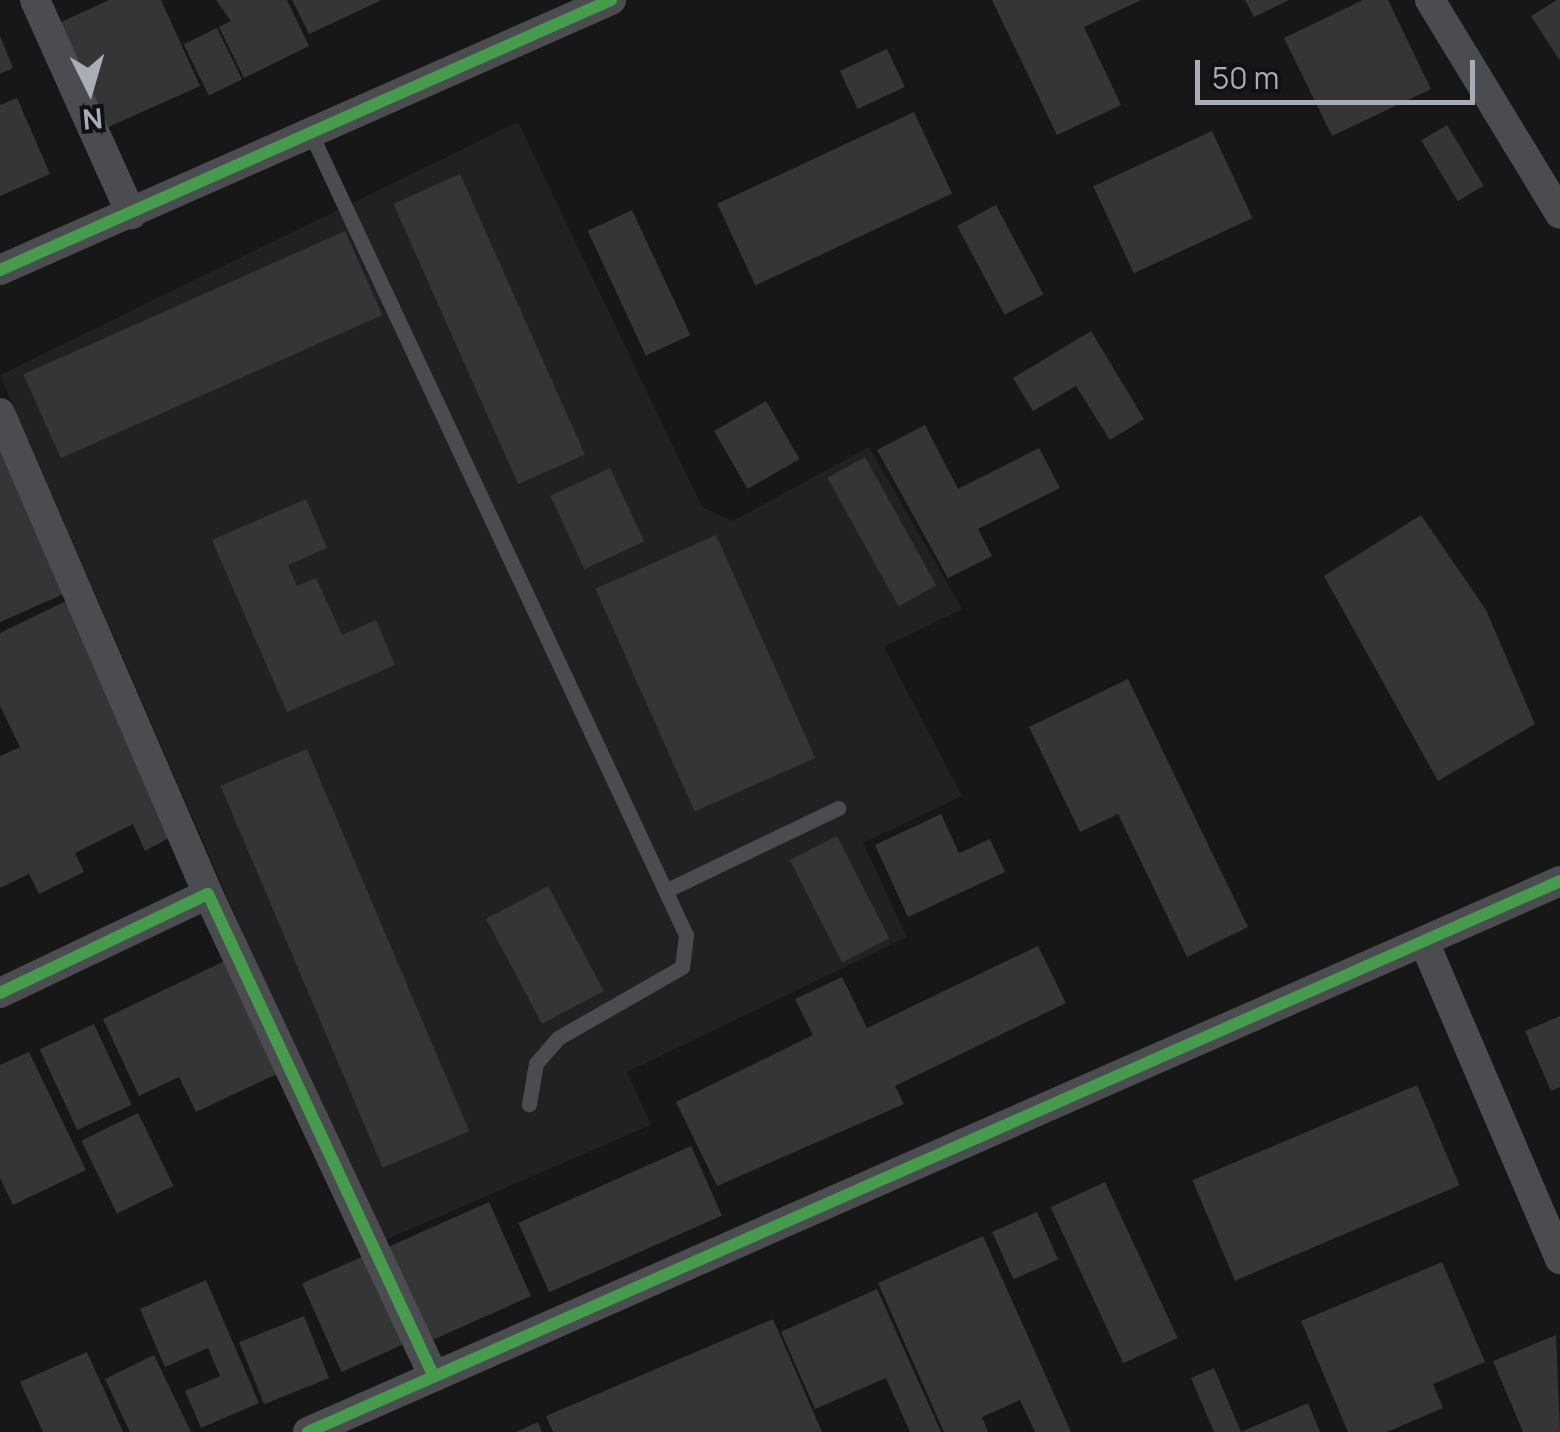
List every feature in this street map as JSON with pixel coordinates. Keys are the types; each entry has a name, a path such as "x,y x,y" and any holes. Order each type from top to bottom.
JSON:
{"street":[{"path":"35,0 131,214"},
{"path":"0,270 611,0"},
{"path":"1430,0 1560,214"},
{"path":"0,413 208,894 434,1377"},
{"path":"308,1432 1425,944 1560,881"},
{"path":"0,993 208,894"},
{"path":"1425,944 1560,1259"}],"lane":[{"path":"311,134 686,935 682,967 558,1038 536,1063 529,1104"},
{"path":"667,890 838,808"}],"shaded area":[{"path":"518,122 702,507 733,521 869,447 962,609 884,647 962,796 863,843 907,937 627,1072 651,1125 378,1243 0,375"}],"building":[{"path":"109,0 161,0 200,86 106,128 59,23"},
{"path":"216,0 287,0 309,46 244,78 219,27 231,21"},
{"path":"292,0 382,0 309,34"},
{"path":"992,0 1141,0 1084,27 1121,105 1057,135"},
{"path":"1245,0 1289,0 1254,17"},
{"path":"1363,0 1388,0 1431,89 1332,136 1284,38"},
{"path":"1560,0 1560,61 1531,16"},
{"path":"217,28 242,79 209,95 184,44"},
{"path":"0,36 13,68 0,74"},
{"path":"887,49 905,87 858,109 840,71"},
{"path":"17,98 50,174 0,196 0,105"},
{"path":"914,112 952,194 755,285 717,204"},
{"path":"1447,125 1484,186 1458,201 1421,140"},
{"path":"1212,131 1253,218 1134,273 1093,186"},
{"path":"460,174 585,454 518,484 393,204"},
{"path":"996,205 1043,294 1005,315 957,226"},
{"path":"632,210 690,335 646,356 588,231"},
{"path":"345,231 382,315 61,458 23,374"},
{"path":"1091,331 1144,419 1110,440 1076,386 1033,411 1013,378"},
{"path":"766,401 800,459 748,489 714,431"},
{"path":"925,425 958,489 1039,448 1060,488 978,529 992,556 948,578 877,450"},
{"path":"0,447 66,593 0,622"},
{"path":"865,457 936,586 899,606 827,478"},
{"path":"610,468 644,541 584,569 550,496"},
{"path":"306,499 327,548 288,565 297,586 316,578 342,635 376,620 395,665 287,712 212,540"},
{"path":"1421,515 1486,610 1535,724 1438,781 1324,576"},
{"path":"716,535 815,758 695,812 595,589"},
{"path":"68,600 171,837 145,851 133,824 75,853 84,872 39,894 29,874 0,888 0,756 20,747 0,706 0,633"},
{"path":"1128,679 1248,927 1187,957 1118,814 1080,832 1029,727"},
{"path":"307,749 469,1131 383,1168 220,786"},
{"path":"941,814 959,853 990,839 1005,872 908,917 875,845"},
{"path":"837,836 889,938 842,963 790,860"},
{"path":"548,886 604,991 542,1024 486,919"},
{"path":"1038,946 1066,1003 895,1086 904,1104 717,1186 676,1102 813,1035 795,999 842,977 867,1028"},
{"path":"231,958 285,1070 196,1112 179,1077 139,1096 103,1019"},
{"path":"1560,1016 1560,1087 1551,1091 1525,1031"},
{"path":"94,1024 132,1105 77,1130 40,1049"},
{"path":"29,1052 86,1170 13,1205 0,1178 0,1065"},
{"path":"1417,1085 1460,1185 1235,1281 1192,1180"},
{"path":"138,1113 174,1186 117,1213 81,1141"},
{"path":"691,1146 722,1215 549,1292 518,1223"},
{"path":"1105,1182 1178,1338 1123,1363 1051,1207"},
{"path":"489,1202 531,1296 425,1343 383,1249"},
{"path":"1037,1212 1058,1260 1013,1279 992,1232"},
{"path":"983,1236 1071,1432 1035,1432 1020,1400 982,1417 988,1432 944,1432 878,1283"},
{"path":"366,1255 405,1344 342,1372 302,1283"},
{"path":"1442,1262 1485,1362 1433,1384 1443,1408 1387,1432 1348,1432 1301,1321"},
{"path":"206,1280 259,1403 201,1428 185,1391 220,1376 208,1348 165,1367 140,1309"},
{"path":"877,1289 941,1432 910,1432 886,1378 815,1409 781,1332"},
{"path":"304,1316 329,1378 264,1404 239,1342"},
{"path":"773,1319 822,1432 553,1432 546,1416"},
{"path":"1556,1335 1560,1432 1523,1432 1493,1361"},
{"path":"87,1352 123,1432 43,1432 20,1382"},
{"path":"154,1355 191,1432 130,1432 105,1379"},
{"path":"1214,1368 1241,1432 1214,1432 1191,1378"},
{"path":"1308,1403 1320,1432 1241,1432"},
{"path":"538,1422 542,1432 516,1432"}],"cycle path":[{"path":"0,270 611,0"},
{"path":"308,1432 1560,881"},
{"path":"0,993 208,894 434,1377"}]}
